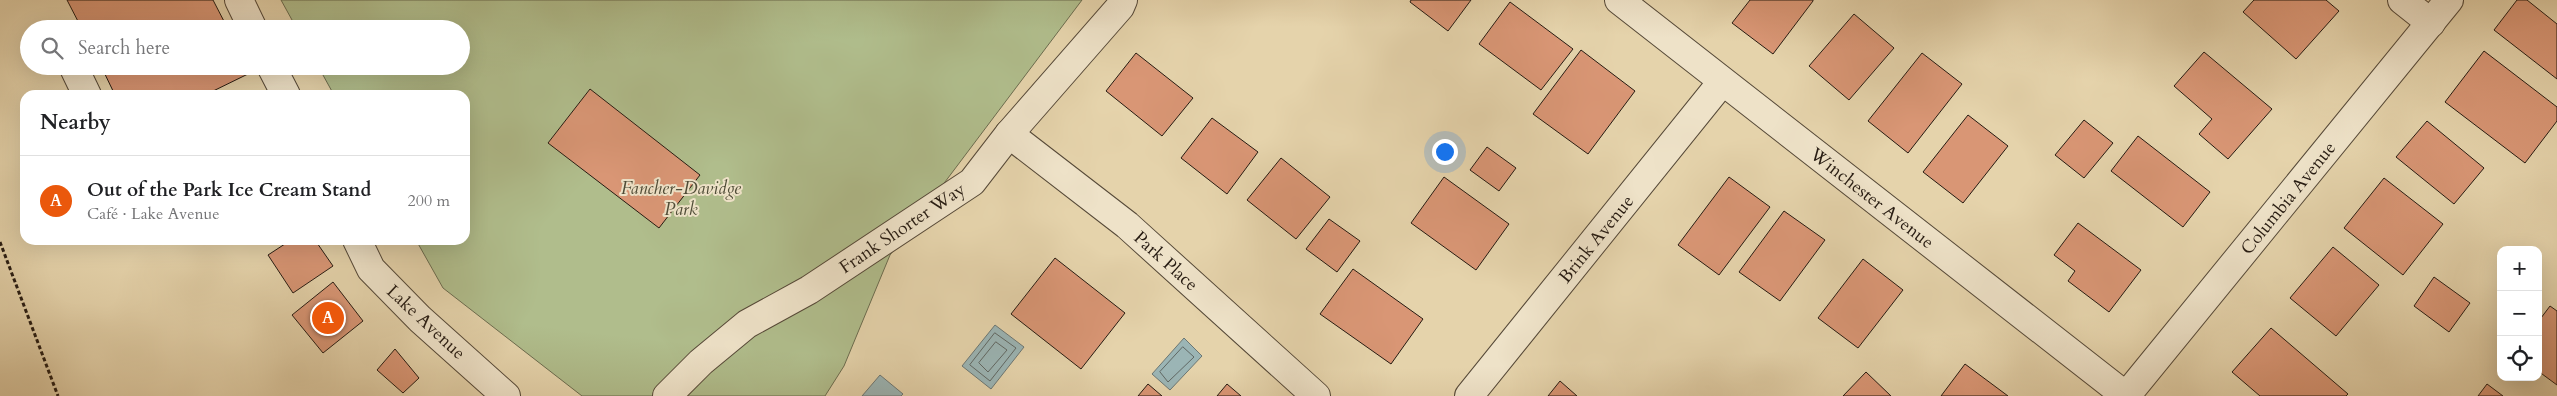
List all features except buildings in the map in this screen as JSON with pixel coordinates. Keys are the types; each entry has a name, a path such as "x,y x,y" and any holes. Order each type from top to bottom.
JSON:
{"street":[{"path":"239,0 249,20"},
{"name":"Frank Shorter Way","path":"667,396 701,362 747,324 809,290 972,182 1010,134 1120,7 1123,0"},
{"name":"Winchester Avenue","path":"1619,0 2126,396"},
{"path":"2402,0 2431,23"},
{"name":"Columbia Avenue","path":"2126,396 2450,0"},
{"path":"77,75 85,90"},
{"path":"276,75 284,90"},
{"name":"Brink Avenue","path":"1469,396 1722,82"},
{"name":"Park Place","path":"1010,134 1126,225 1316,396"},
{"name":"Lake Avenue","path":"359,245 371,269 420,319 506,396"}],"path":[{"path":"0,242 58,396"}],"green space":[{"name":"Fancher-Davidge Park","path":"281,0 1082,0 890,255 844,366 825,396 582,396 443,288 419,245 470,245 470,90 331,90 323,75 470,75 470,20 292,20"}],"water":[{"path":"995,325 1024,347 991,389 962,366"},
{"path":"1184,338 1202,356 1170,390 1152,374"},
{"path":"880,375 903,394 901,396 862,396"}],"place":[{"name":"Out of the Park Ice Cream Stand","path":"328,318"}]}
